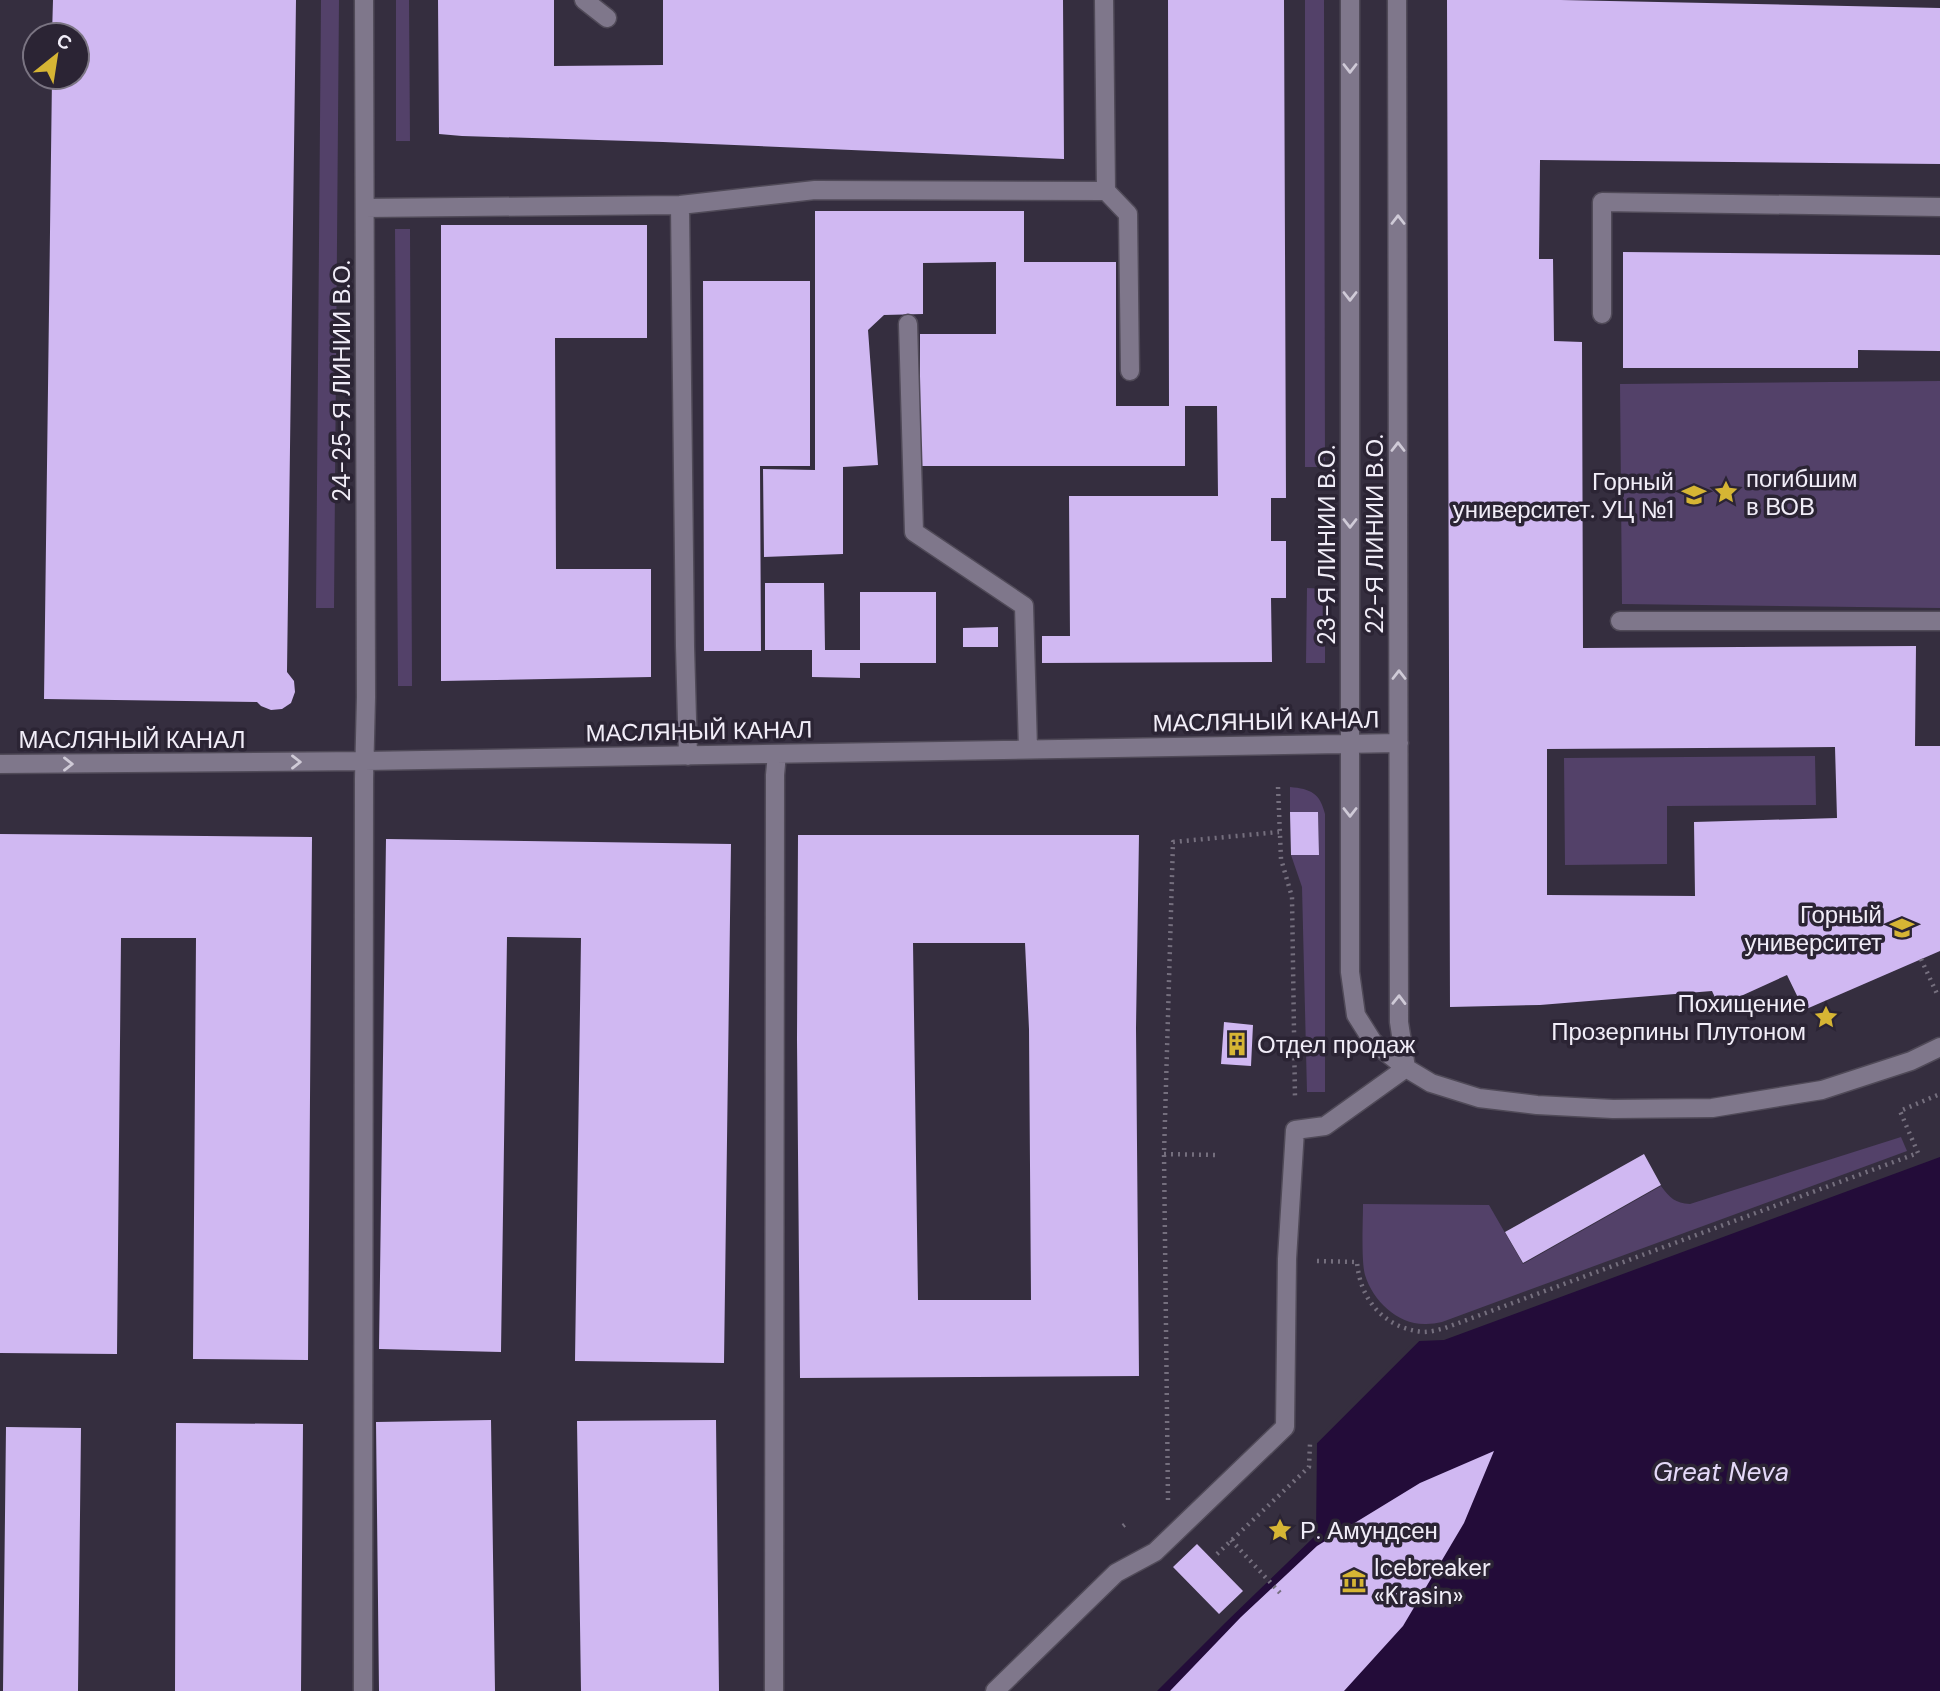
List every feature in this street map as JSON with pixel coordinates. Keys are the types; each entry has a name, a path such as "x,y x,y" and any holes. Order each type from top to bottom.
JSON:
{"street":[{"name":"24-25-Я ЛИНИИ В.О.","path":"363,1691 364,0"},
{"path":"584,0 607,18"},
{"path":"1104,0 1106,191 1128,215 1130,371"},
{"name":"23-Я ЛИНИИ В.О.","path":"1350,0 1350,972 1356,1015 1373,1042 1406,1068 1431,1083 1479,1098 1537,1105 1613,1109 1712,1108 1822,1090 1911,1061 1940,1047"},
{"name":"22-Я ЛИНИИ В.О.","path":"1397,0 1399,1022 1406,1068"},
{"path":"365,208 680,205 815,190 1106,191"},
{"path":"1601,314 1602,202 1940,207"},
{"path":"680,205 688,756"},
{"path":"908,324 914,532 1024,606 1028,749"},
{"path":"1620,621 1940,621"},
{"name":"МАСЛЯНЫЙ КАНАЛ","path":"0,764 365,761 1399,743"},
{"path":"774,1691 777,754"},
{"path":"995,1691 1116,1573 1155,1552 1285,1427 1287,1259 1296,1130 1325,1126 1406,1068"}],"path":[{"path":"1278,787 1281,859 1292,897 1296,1130"},
{"path":"1169,1539 1164,1154 1173,842 1279,832"},
{"path":"1921,959 1938,996"},
{"path":"1287,1259 1357,1262 1358,1276 1366,1297 1380,1314 1402,1327 1426,1332 1445,1328 1918,1153 1900,1111 1940,1094"},
{"path":"1164,1154 1218,1155"},
{"path":"1217,1554 1309,1466"},
{"path":"1231,1541 1281,1594"}],"shaded area":[{"path":"321,0 339,0 334,608 316,608"},
{"path":"396,0 409,0 410,141 396,141"},
{"path":"1305,0 1324,0 1325,467 1305,467"},
{"path":"395,229 410,229 412,686 398,686"},
{"path":"1940,381 1940,608 1622,604 1620,384"},
{"path":"1307,588 1325,589 1325,663 1306,663"},
{"path":"1815,756 1816,805 1667,806 1667,864 1565,865 1564,758"},
{"path":"1290,787 1314,793 1325,814 1325,1092 1307,1092 1302,887 1291,855 1319,855 1318,812 1290,812"},
{"path":"1901,1137 1907,1151 1442,1322 1416,1323 1397,1316 1380,1302 1365,1275 1363,1204 1489,1205 1523,1264 1661,1186 1673,1199 1690,1204"}],"water":[{"name":"Great Neva","path":"1940,1157 1940,1691 1157,1691 1316,1535 1317,1443 1419,1341 1444,1340"}],"pier":[{"path":"1415,1340 1419,1341 1317,1443 1317,1438"}],"building":[{"path":"53,0 296,0 287,672 294,681 295,692 291,703 282,709 271,710 257,702 44,699 52,91 91,91 91,21 52,21"},
{"path":"438,0 554,0 554,66 663,65 663,0 1063,0 1064,159 439,134"},
{"path":"1168,0 1284,0 1286,498 1271,498 1271,541 1286,541 1286,598 1271,598 1272,662 1042,663 1042,636 1070,636 1069,496 1218,496 1217,406 1185,406 1185,466 920,466 920,334 996,334 996,262 923,263 923,314 884,315 868,330 878,465 843,467 843,554 764,557 763,469 815,470 815,211 1024,211 1024,262 1116,262 1116,406 1169,406"},
{"path":"1447,0 1940,8 1940,164 1540,160 1539,259 1553,259 1554,341 1582,342 1583,648 1916,646 1915,746 1940,746 1940,951 1804,1010 1787,975 1719,1006 1712,991 1540,1005 1450,1007","holes":["1835,747 1837,818 1694,822 1695,896 1547,895 1547,749"]},
{"path":"441,225 647,225 647,338 555,338 556,569 651,569 651,677 441,681"},
{"path":"1623,252 1940,255 1940,351 1858,350 1858,368 1623,368"},
{"path":"703,281 810,281 810,466 760,466 761,651 704,651"},
{"path":"765,583 824,583 825,650 860,650 860,592 936,592 936,663 860,663 860,678 812,677 812,650 765,650"},
{"path":"998,627 998,647 963,647 963,628"},
{"path":"1290,812 1318,812 1319,855 1291,855"},
{"path":"0,834 312,837 308,1360 193,1359 196,938 121,938 117,1354 0,1353"},
{"path":"798,835 1139,835 1136,1028 1139,1376 800,1378","holes":["913,943 1025,943 1029,1029 1031,1300 918,1300"]},
{"path":"386,839 731,844 724,1363 575,1361 581,938 507,937 501,1352 379,1349"},
{"name":"Отдел продаж","path":"1224,1022 1253,1025 1251,1066 1221,1064"},
{"path":"1644,1154 1661,1185 1523,1263 1505,1232"},
{"path":"491,1420 495,1691 379,1691 376,1422"},
{"path":"716,1420 719,1691 581,1691 577,1421"},
{"path":"176,1423 303,1424 301,1691 175,1691"},
{"path":"6,1427 81,1428 78,1691 3,1691"},
{"name":"Icebreaker «Krasin»","path":"1494,1451 1464,1523 1403,1626 1344,1691 1170,1691 1241,1617 1317,1546 1420,1483"},
{"path":"1197,1544 1243,1591 1219,1614 1173,1567"}],"place":[{"name":"погибшим в ВОВ","path":"1726,492"},
{"name":"Горный университет. УЦ №1","path":"1694,495"},
{"name":"Горный университет","path":"1902,928"},
{"name":"Похищение Прозерпины Плутоном","path":"1826,1017"},
{"name":"Отдел продаж","path":"1237,1044"},
{"name":"Р. Амундсен","path":"1280,1530"},
{"name":"Icebreaker «Krasin»","path":"1354,1581"}]}
